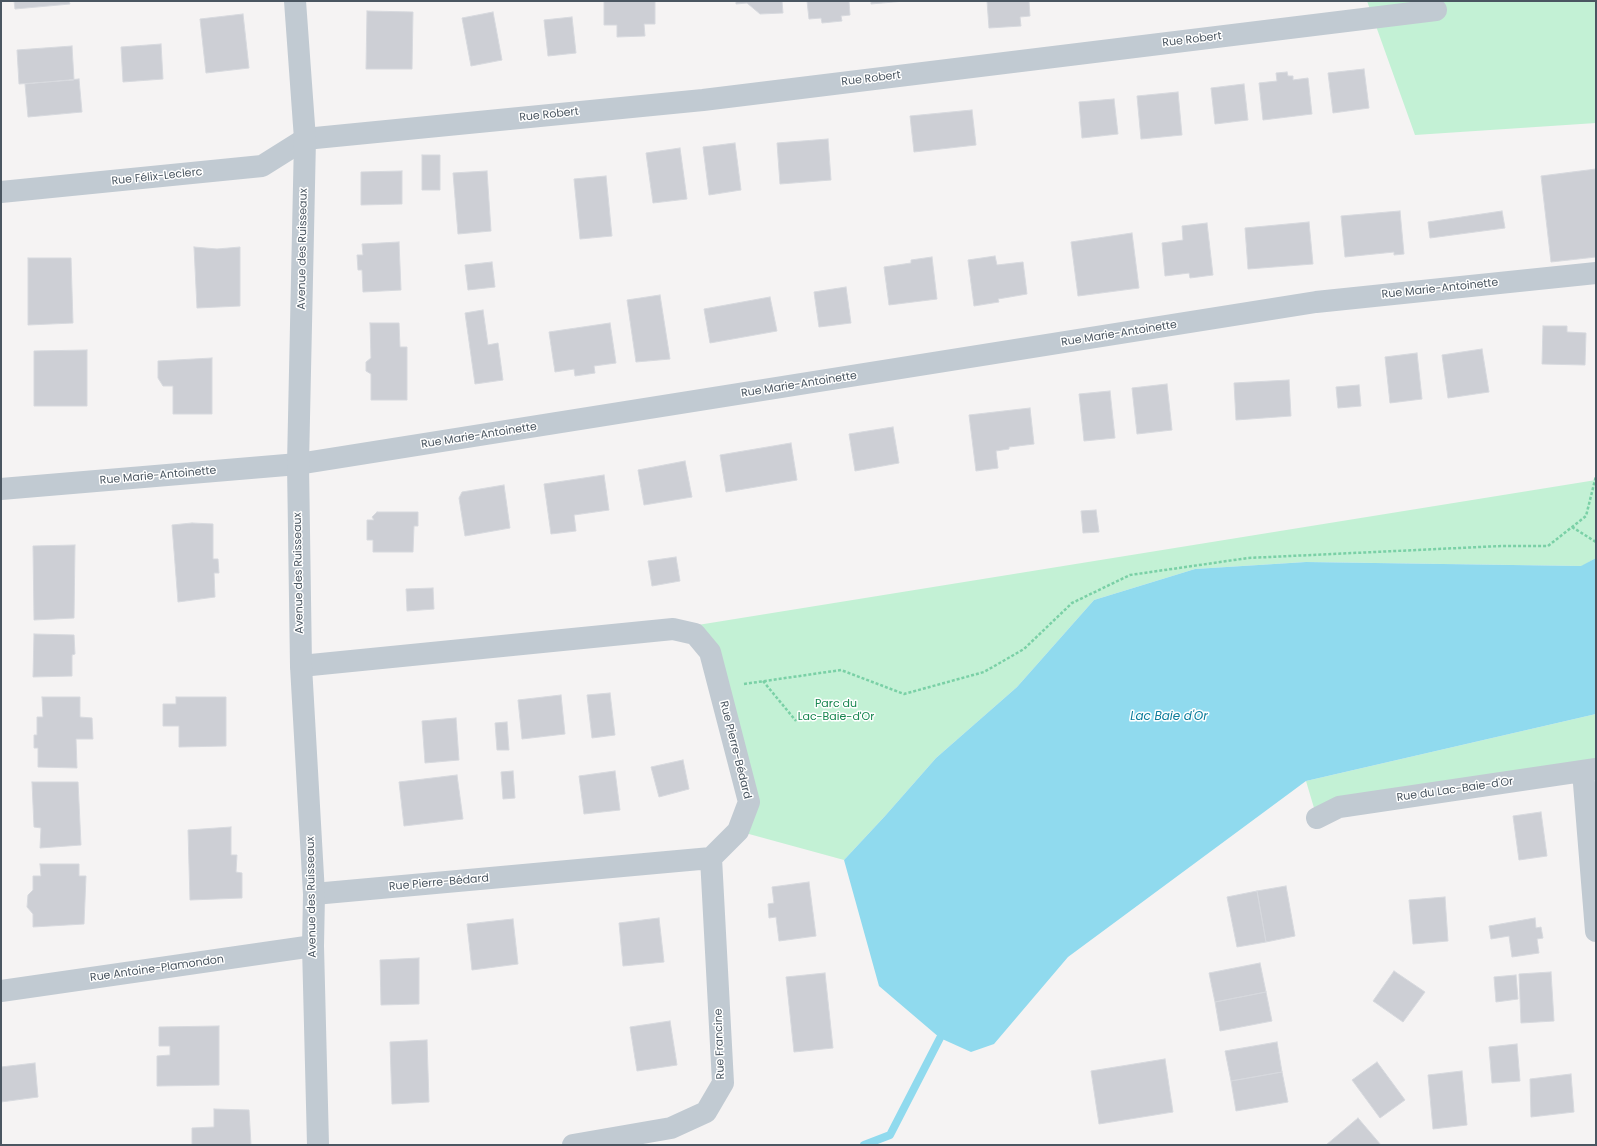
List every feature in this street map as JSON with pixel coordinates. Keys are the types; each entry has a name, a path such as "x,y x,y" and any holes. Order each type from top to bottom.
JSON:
{"street":[{"name":"Avenue des Ruisseaux","path":"295,1 305,139 298,464 301,666 314,894 313,946 318,1145"},
{"name":"Rue Robert","path":"305,139 703,100 1436,10"},
{"name":"Rue Félix-Leclerc","path":"1,192 262,166 305,139"},
{"name":"Rue Marie-Antoinette","path":"1,489 298,464 1316,302 1596,273"},
{"name":"Rue Pierre-Bédard","path":"301,666 673,630 695,634 710,652 749,802 738,831 711,858 314,894"},
{"name":"Rue du Lac-Baie-d'Or","path":"1317,818 1339,807 1589,770"},
{"path":"1589,770 1596,931"},
{"name":"Rue Francine","path":"573,1145 671,1128 706,1112 723,1082 711,858"},
{"name":"Rue Antoine-Plamondon","path":"1,991 313,946"}],"path":[{"path":"719,687 841,670 904,694 984,672 1024,649 1072,603 1130,575 1248,558 1493,546 1548,546 1586,516 1596,476"},
{"path":"1572,527 1595,542"},
{"path":"762,681 796,721"}],"green space":[{"path":"1367,1 1596,1 1596,123 1415,135"},
{"name":"Parc du Lac-Baie-d'Or","path":"1596,480 1596,558 1582,566 1306,562 1195,569 1094,600 1017,687 936,758 844,860 738,831 749,802 710,652 673,629"},
{"path":"1596,714 1596,769 1317,818 1306,781"}],"water":[{"name":"Lac Baie d'Or","path":"1596,558 1596,714 1306,781 1068,957 994,1044 971,1052 940,1038 879,986 844,860 936,758 1017,687 1094,600 1195,569 1306,562 1581,566"}],"building":[{"path":"14,1 69,1 70,4 15,9"},
{"path":"604,1 655,1 655,24 644,24 645,36 617,37 617,25 604,25"},
{"path":"736,1 782,1 783,13 760,14 747,3 736,4"},
{"path":"807,1 849,1 850,15 841,16 842,21 822,23 821,18 809,19"},
{"path":"871,1 905,1 871,4"},
{"path":"987,1 1029,1 1030,16 1020,17 1021,26 989,28"},
{"path":"367,11 413,12 412,69 366,69"},
{"path":"493,12 502,60 471,66 462,18"},
{"path":"243,14 249,68 206,73 200,19"},
{"path":"572,17 576,53 548,56 544,20"},
{"path":"161,44 163,79 123,82 121,47"},
{"path":"72,46 74,80 19,84 17,50"},
{"path":"1364,69 1369,108 1333,113 1328,73"},
{"path":"1287,72 1288,76 1293,76 1293,80 1308,78 1312,114 1263,120 1259,83 1277,81 1276,73"},
{"path":"79,79 82,112 28,117 25,84"},
{"path":"1244,84 1248,120 1215,124 1211,88"},
{"path":"1178,92 1182,135 1141,139 1137,96"},
{"path":"1114,99 1118,134 1082,138 1079,102"},
{"path":"972,110 976,145 914,152 910,116"},
{"path":"828,139 831,180 780,184 777,143"},
{"path":"735,143 741,190 709,195 703,147"},
{"path":"680,148 687,199 653,203 646,153"},
{"path":"422,155 440,155 440,190 422,190"},
{"path":"1596,169 1596,257 1551,262 1541,176"},
{"path":"402,171 402,204 361,205 361,172"},
{"path":"487,171 491,231 458,234 453,173"},
{"path":"606,176 612,236 580,239 574,179"},
{"path":"1400,211 1404,254 1394,255 1394,252 1345,257 1341,216"},
{"path":"1502,211 1505,228 1430,238 1428,222"},
{"path":"1309,222 1313,264 1248,269 1245,228"},
{"path":"1207,223 1213,275 1190,278 1189,273 1165,276 1162,243 1183,240 1182,226"},
{"path":"1132,233 1139,288 1078,296 1071,242"},
{"path":"399,242 401,290 363,292 362,270 358,270 357,255 363,255 362,244"},
{"path":"194,247 217,249 240,247 240,306 197,308"},
{"path":"995,256 997,265 1023,262 1027,294 998,299 999,302 974,306 968,260"},
{"path":"932,257 937,299 889,305 884,267 911,263 911,260"},
{"path":"28,258 71,258 73,323 28,325"},
{"path":"492,262 495,287 468,290 465,265"},
{"path":"846,287 851,323 819,327 814,292"},
{"path":"660,295 670,359 636,362 627,300"},
{"path":"770,297 777,331 710,343 704,309"},
{"path":"483,310 488,345 498,343 503,380 475,384 465,313"},
{"path":"370,323 399,323 400,347 407,347 407,400 371,400 371,374 366,371 366,362 371,358"},
{"path":"610,323 616,363 594,366 595,373 575,376 574,369 555,372 549,332"},
{"path":"1543,326 1567,326 1567,332 1586,333 1585,365 1542,364"},
{"path":"1482,349 1489,392 1448,398 1442,355"},
{"path":"87,350 87,406 34,406 34,351"},
{"path":"1417,353 1422,399 1390,403 1385,357"},
{"path":"212,358 212,414 173,414 173,386 163,386 158,378 158,361"},
{"path":"1289,380 1291,416 1236,420 1234,383"},
{"path":"1167,384 1172,430 1137,434 1132,388"},
{"path":"1359,385 1361,406 1338,408 1336,387"},
{"path":"1110,391 1115,438 1084,441 1079,394"},
{"path":"1030,408 1034,444 1009,447 1009,449 996,451 998,468 976,471 969,415"},
{"path":"893,427 899,463 855,471 849,434"},
{"path":"791,443 797,480 726,492 720,455"},
{"path":"685,461 692,497 644,505 638,470"},
{"path":"604,475 609,510 574,515 576,531 551,534 544,484"},
{"path":"504,485 510,528 465,536 459,498 462,492"},
{"path":"1096,510 1099,532 1083,533 1081,511"},
{"path":"377,512 418,512 418,526 414,526 413,552 373,552 373,540 367,540 367,520 374,520 372,517"},
{"path":"192,523 213,524 213,559 218,559 219,573 214,573 215,597 178,602 172,525"},
{"path":"75,545 74,618 34,620 33,546"},
{"path":"676,557 680,581 652,586 648,561"},
{"path":"433,588 434,609 407,611 406,589"},
{"path":"34,634 74,635 75,654 72,655 72,676 33,677"},
{"path":"610,693 615,735 592,738 587,695"},
{"path":"561,695 565,734 522,739 518,700"},
{"path":"42,697 80,697 80,717 92,718 93,739 76,739 77,768 38,767 38,748 34,748 34,735 37,735 37,717 43,717"},
{"path":"176,697 226,697 226,746 179,747 179,726 163,726 163,704 176,704"},
{"path":"456,718 459,760 425,763 422,721"},
{"path":"507,722 509,750 497,750 495,723"},
{"path":"683,760 689,789 659,797 651,767"},
{"path":"513,771 515,798 503,799 501,772"},
{"path":"615,771 620,810 584,814 579,776"},
{"path":"457,775 463,819 404,826 399,782"},
{"path":"32,782 78,782 81,845 40,848 41,828 34,827"},
{"path":"1541,812 1547,856 1519,860 1513,816"},
{"path":"231,827 231,855 237,855 236,872 242,873 242,898 190,900 188,830"},
{"path":"40,864 79,864 79,876 86,876 84,924 33,927 33,914 27,907 28,895 33,890 33,876 41,876"},
{"path":"809,882 816,936 779,941 776,917 769,918 768,904 774,903 772,887"},
{"path":"1286,886 1295,936 1266,942 1257,891"},
{"path":"1257,891 1266,942 1237,947 1227,897"},
{"path":"1445,897 1448,941 1413,944 1409,900"},
{"path":"659,918 664,962 623,966 619,923"},
{"path":"1535,918 1536,928 1541,927 1543,938 1537,939 1539,953 1512,957 1509,936 1491,939 1489,926"},
{"path":"513,919 518,964 472,970 467,924"},
{"path":"419,958 419,1004 381,1005 380,960"},
{"path":"1260,963 1266,992 1215,1002 1209,973"},
{"path":"1394,971 1425,992 1403,1022 1373,1001"},
{"path":"1551,972 1554,1021 1521,1023 1519,974"},
{"path":"825,973 833,1048 794,1052 786,977"},
{"path":"1516,975 1518,999 1496,1002 1494,977"},
{"path":"1266,992 1272,1021 1220,1031 1215,1002"},
{"path":"670,1021 677,1065 637,1071 630,1027"},
{"path":"219,1026 219,1085 157,1086 157,1056 170,1055 170,1046 159,1046 159,1027"},
{"path":"427,1040 429,1102 392,1104 390,1042"},
{"path":"1277,1042 1282,1072 1231,1081 1225,1051"},
{"path":"1517,1044 1520,1081 1492,1083 1489,1047"},
{"path":"1165,1059 1173,1112 1099,1124 1091,1071"},
{"path":"1377,1062 1405,1100 1380,1118 1352,1080"},
{"path":"35,1063 38,1097 1,1102 1,1067"},
{"path":"1462,1071 1467,1125 1433,1129 1428,1075"},
{"path":"1282,1072 1288,1102 1236,1111 1231,1081"},
{"path":"1571,1074 1574,1112 1531,1117 1530,1079"},
{"path":"214,1109 249,1110 251,1145 192,1145 192,1128 214,1127"},
{"path":"1358,1118 1381,1145 1326,1145"}],"waterway":[{"path":"864,1145 890,1135 940,1038"}]}
